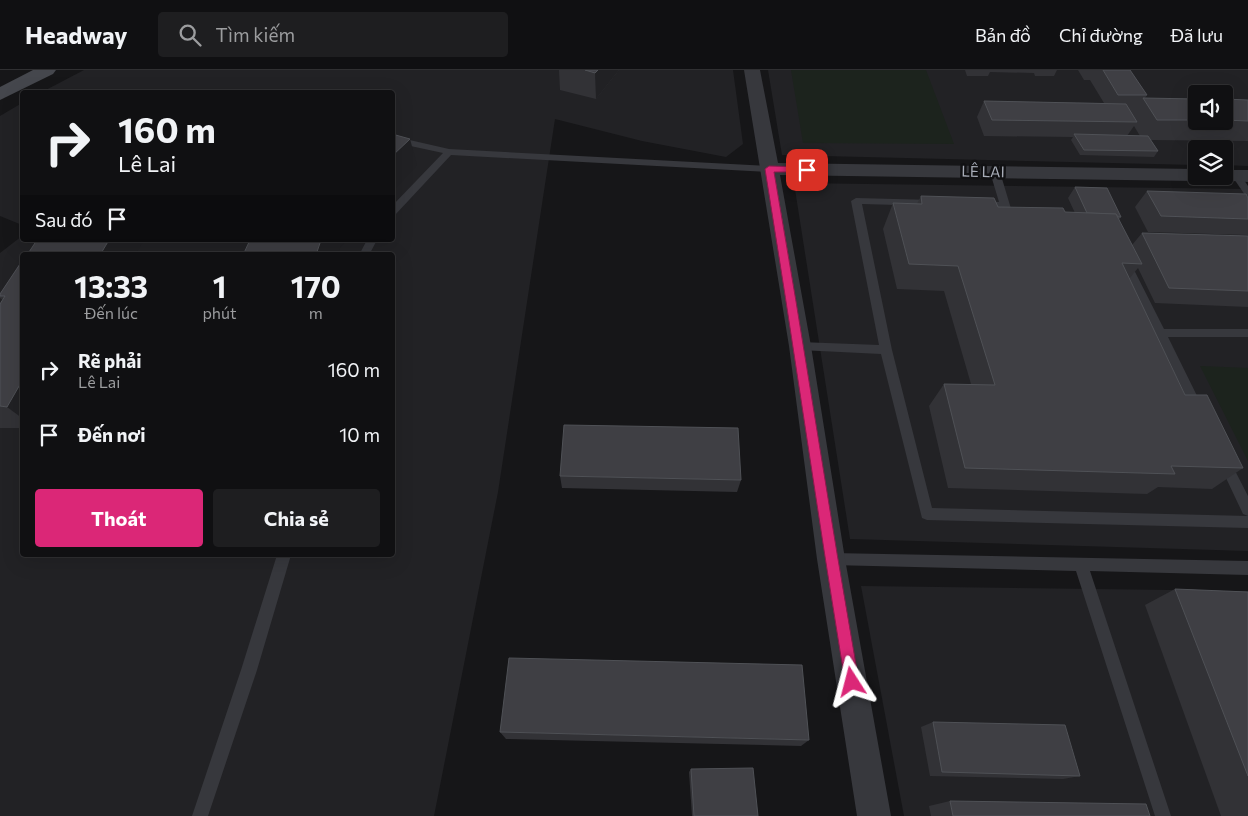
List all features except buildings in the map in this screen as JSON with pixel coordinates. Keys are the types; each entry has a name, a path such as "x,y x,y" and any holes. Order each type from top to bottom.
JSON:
{"main road":[{"path":"0,94 46,70"}],"street":[{"path":"752,70 800,346 831,559 874,816"},
{"name":"LÊ LAI","path":"769,169 1188,175"}],"lane":[{"path":"395,140 449,152 514,157 769,169"},
{"path":"395,210 449,152"},
{"path":"994,172 1010,222"},
{"path":"1236,176 1248,193"},
{"path":"945,203 856,201 886,350 927,514 1248,522"},
{"path":"965,204 1004,205"},
{"path":"1119,250 1204,422"},
{"path":"1161,333 1248,333"},
{"path":"800,346 886,350"},
{"path":"1218,448 1248,510"},
{"path":"200,816 249,670 283,557"},
{"path":"831,559 1081,566 1248,568"},
{"path":"1081,566 1163,816"}],"shaded area":[{"path":"84,70 733,70 743,144 726,157 642,141 555,119 498,492 434,816 0,816 0,253 20,238 20,242 395,242 395,90 46,90"},
{"path":"768,70 1248,70 1248,166 1233,165 1233,140 1188,140 1188,165 782,155"},
{"path":"791,70 926,70 954,144 803,143"},
{"path":"20,104 20,224 0,216 0,116"},
{"path":"794,183 1248,189 1248,551 850,539"},
{"path":"1200,366 1248,368 1248,461"},
{"path":"861,586 1248,591 1248,816 904,816"}],"route":[{"path":"807,170 769,169 800,346 831,559 852,682"}]}
